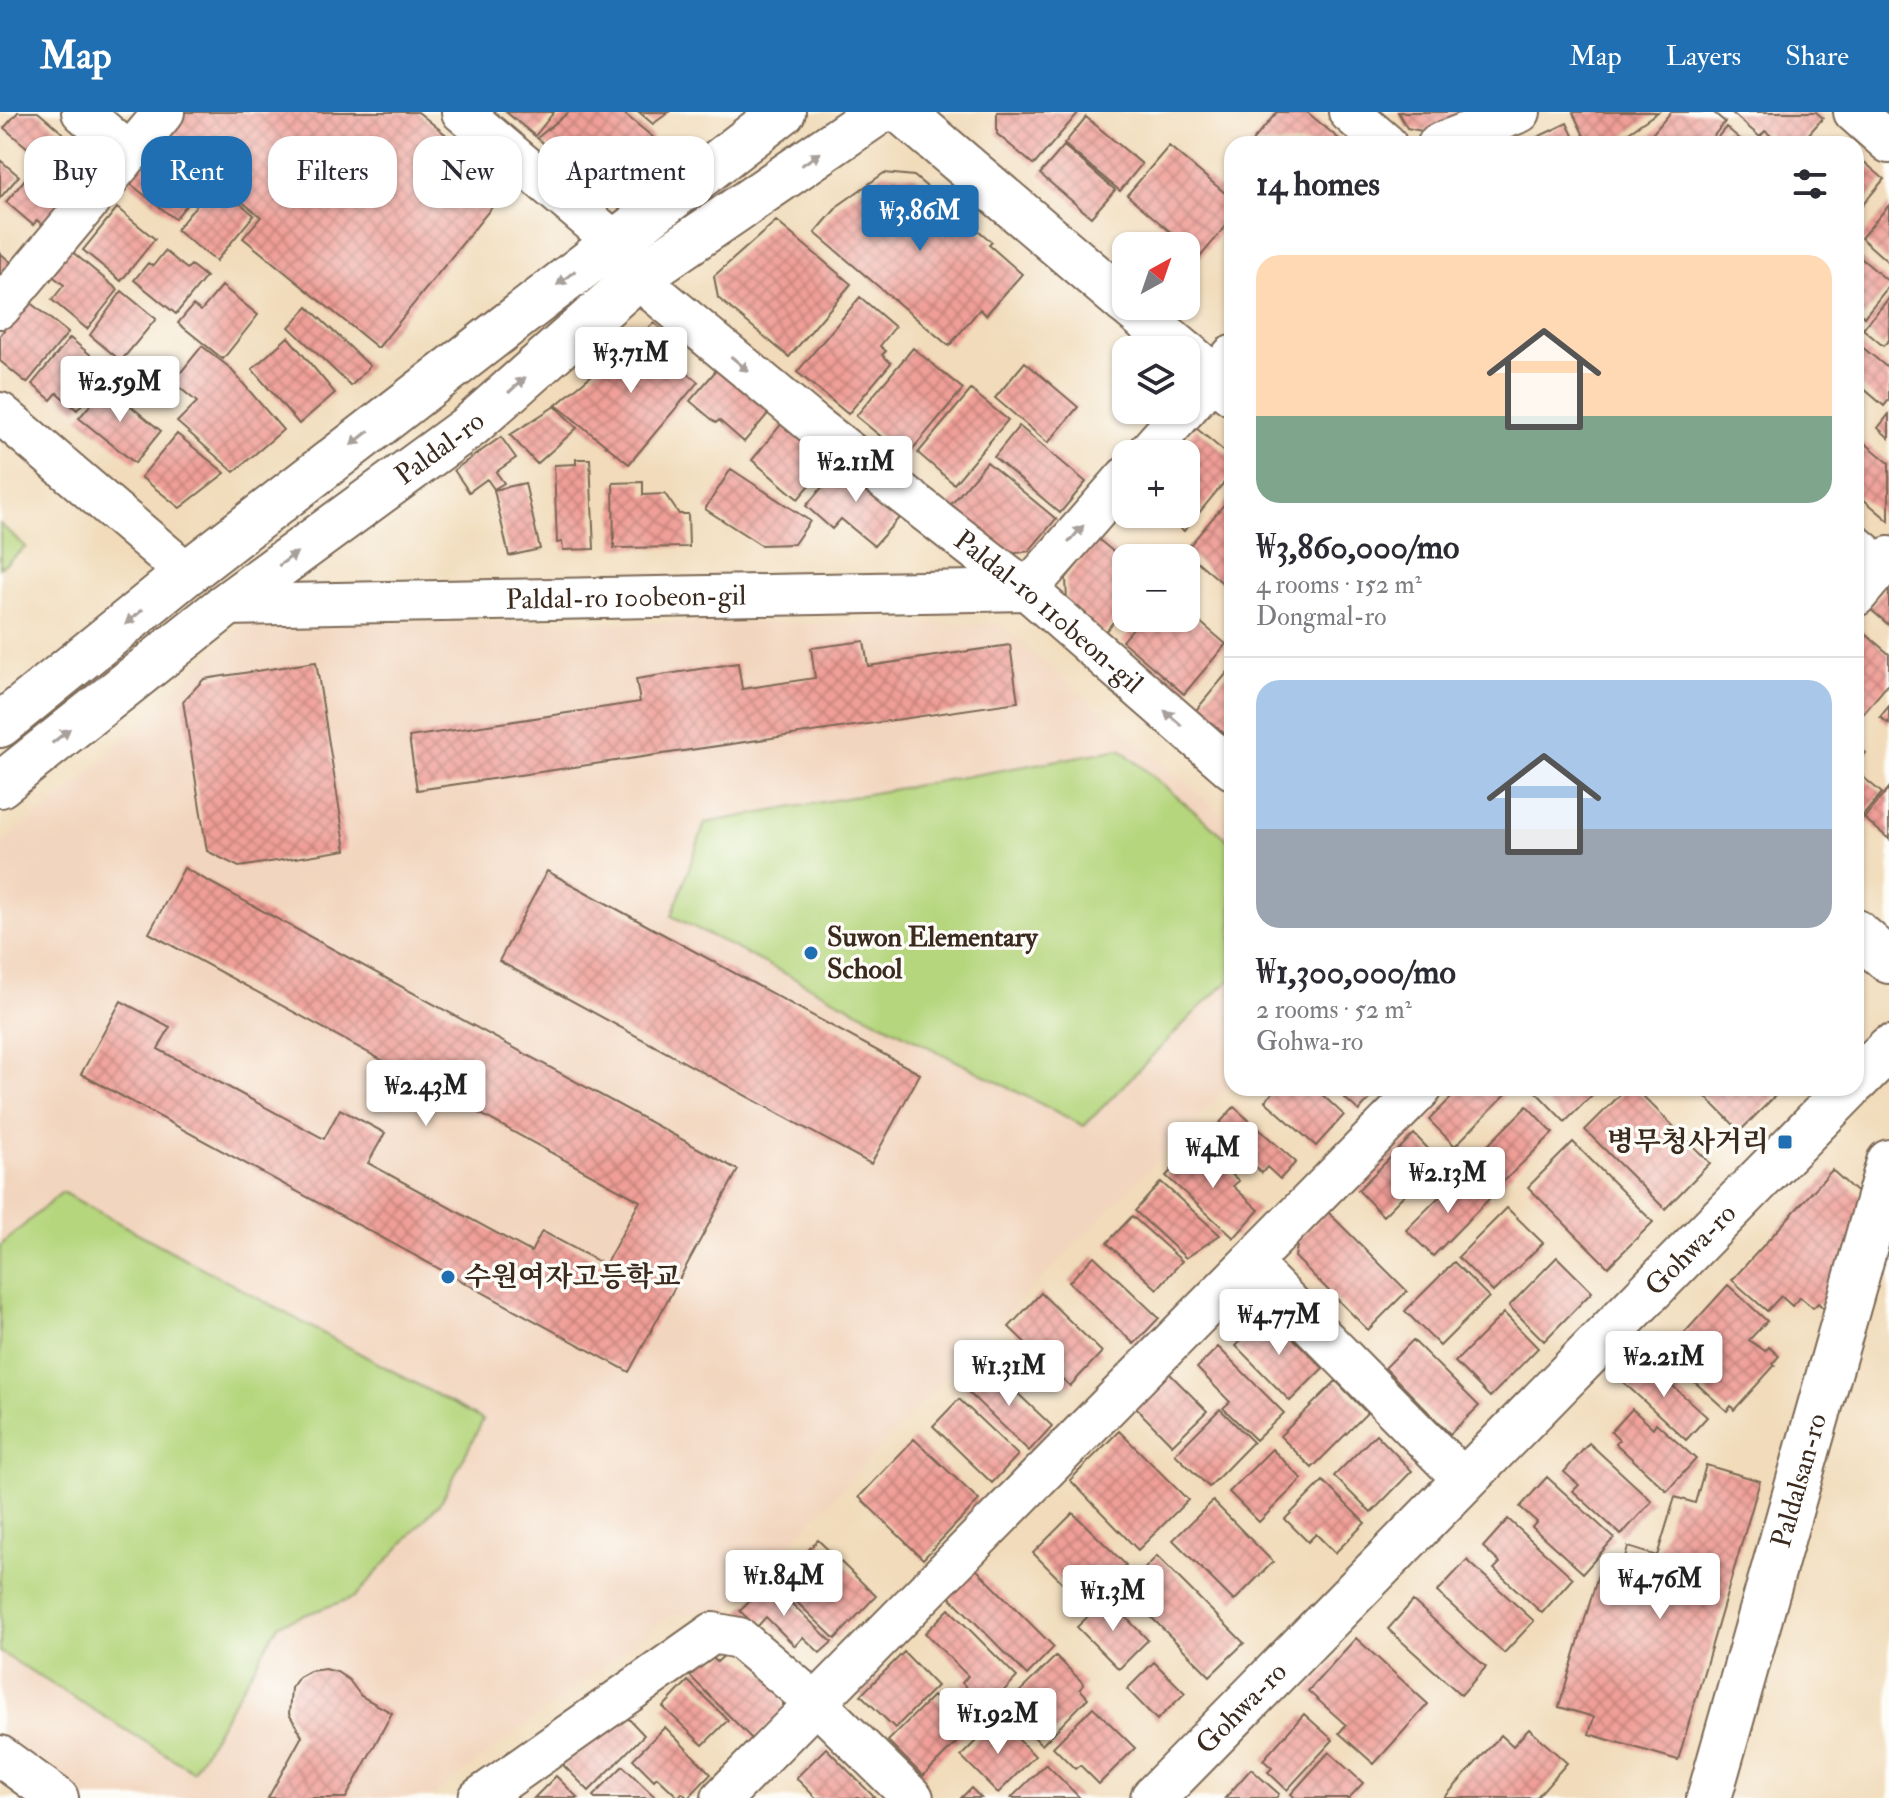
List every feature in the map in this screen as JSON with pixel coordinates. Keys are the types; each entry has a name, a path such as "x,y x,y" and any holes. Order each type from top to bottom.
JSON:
{"street":[{"path":"82,112 129,153"},
{"path":"0,308 164,112"},
{"path":"462,112 614,241"},
{"name":"Paldal-ro","path":"0,725 187,573 783,112"},
{"name":"Paldal-ro","path":"0,785 226,605 470,426 637,278 879,112"},
{"path":"902,112 1112,290"},
{"path":"1349,112 1377,136"},
{"path":"1458,136 1520,112"},
{"path":"1854,112 1889,143"},
{"name":"Paldal-ro 110beon-gil","path":"637,278 813,424 1027,590 1224,762"},
{"path":"1144,320 1202,378 1156,440"},
{"path":"0,413 187,573"},
{"path":"1027,590 1112,493"},
{"name":"Paldal-ro 100beon-gil","path":"226,605 1027,590"},
{"path":"1864,939 1889,961"},
{"path":"1864,1073 1889,1048"},
{"path":"722,1798 1414,1096"},
{"name":"Gohwa-ro","path":"1153,1798 1841,1096"},
{"name":"Paldalsan-ro","path":"1709,1798 1889,1162"},
{"path":"1250,1263 1464,1480"},
{"path":"479,1798 713,1633 739,1638 816,1703 913,1798"},
{"path":"0,1757 58,1798"}],"shaded area":[{"path":"246,621 999,624 1224,815 1224,1091 955,1368 726,1612 671,1615 430,1798 76,1798 0,1752 0,843 75,788"}],"green space":[{"path":"0,524 26,547 0,568"},
{"path":"1120,749 1224,836 1224,985 1084,1126 672,916 705,823"},
{"path":"62,1192 483,1420 442,1500 355,1597 279,1624 193,1771 0,1652 0,1246"}],"building":[{"path":"18,112 38,112 66,136 24,136 24,145 4,128"},
{"path":"182,112 418,112 448,136 413,136 413,208 491,208 378,348 243,238 261,217 250,208 252,136 163,136"},
{"path":"506,112 554,112 535,136"},
{"path":"569,112 622,112 652,136 539,136"},
{"path":"639,112 669,112 653,124"},
{"path":"997,112 1079,112 1034,165 997,134"},
{"path":"1277,112 1307,112 1336,136 1257,136"},
{"path":"1398,112 1482,112 1447,136 1407,128"},
{"path":"1658,112 1623,136 1584,136 1573,113"},
{"path":"1671,112 1713,112 1725,122 1714,136 1650,136"},
{"path":"1731,112 1816,112 1823,118 1807,136 1771,136 1765,131 1759,136"},
{"path":"1086,117 1142,164 1120,191 1064,144"},
{"path":"1567,123 1573,136 1540,136"},
{"path":"1726,127 1737,136 1719,136"},
{"path":"1064,146 1115,190 1091,217 1040,174"},
{"path":"1169,146 1224,192 1224,228 1200,257 1200,232 1171,232 1127,195"},
{"path":"0,160 19,176 0,198"},
{"path":"1864,162 1884,179 1864,203"},
{"path":"141,166 141,192 128,182"},
{"path":"884,173 914,176 992,242 989,245 1022,274 986,315 980,309 949,346 815,233 839,205"},
{"path":"24,180 24,208 65,208 47,229 37,220 33,225 6,202"},
{"path":"1889,205 1889,263 1864,241 1864,234"},
{"path":"117,208 155,239 121,281 83,250"},
{"path":"161,208 184,208 175,219"},
{"path":"194,208 245,208 254,215 216,261 176,230"},
{"path":"776,221 851,284 789,357 718,298 714,276"},
{"path":"70,250 118,290 87,329 52,300 64,285 50,274"},
{"path":"165,251 187,269 191,265 206,277 176,314 134,280 148,263 153,266"},
{"path":"0,253 19,269 0,291"},
{"path":"1864,261 1889,282 1864,317"},
{"path":"222,286 258,315 223,359 178,323 193,305 201,311"},
{"path":"122,291 156,319 121,361 90,335"},
{"path":"860,297 895,327 880,346 886,351 882,355 891,363 848,414 797,372"},
{"path":"1889,298 1889,340 1883,346 1864,328"},
{"path":"28,301 68,333 27,383 0,361 0,335"},
{"path":"308,307 370,366 351,386 289,327"},
{"path":"654,323 675,341 664,354 698,382 629,464 556,405"},
{"path":"288,337 335,393 299,424 252,369"},
{"path":"70,338 110,371 77,410 57,393 51,400 32,384"},
{"path":"202,346 229,367 283,430 234,472 177,422 197,402 173,382"},
{"path":"913,348 963,389 906,457 856,416"},
{"path":"1864,349 1889,369 1889,400 1884,406 1864,389"},
{"path":"725,360 777,403 744,442 719,420 716,423 690,401"},
{"path":"1025,362 1078,407 1048,443 995,398"},
{"path":"106,386 161,431 135,463 79,418"},
{"path":"971,390 1008,420 954,484 918,453"},
{"path":"555,406 577,428 537,464 510,435"},
{"path":"1889,414 1889,438 1878,428"},
{"path":"787,417 834,457 798,499 752,460"},
{"path":"1019,426 1086,482 1060,513 994,457"},
{"path":"1196,428 1224,451 1224,483 1200,512 1200,440 1186,440"},
{"path":"177,434 225,473 180,508 141,477"},
{"path":"501,437 516,458 496,472 504,483 494,489 487,479 469,492 454,470"},
{"path":"1864,444 1889,463 1889,521 1864,500"},
{"path":"576,459 590,459 594,549 563,550 562,542 557,543 554,465 576,464"},
{"path":"846,459 906,510 874,546 841,519 832,529 806,506"},
{"path":"987,462 1056,519 1029,551 1005,555 949,507"},
{"path":"731,469 810,521 794,544 761,545 705,509"},
{"path":"643,482 643,495 665,494 679,514 688,514 689,547 614,548 613,483"},
{"path":"525,483 540,549 509,556 494,490"},
{"path":"1224,505 1224,584 1200,564 1200,544 1191,544"},
{"path":"1098,539 1112,550 1112,624 1104,633 1067,602 1066,578"},
{"path":"1889,583 1889,625 1869,608"},
{"path":"1200,622 1224,642 1224,646 1184,694 1122,641 1130,632 1200,632"},
{"path":"1864,633 1889,654 1889,683 1864,713"},
{"path":"864,641 868,666 1010,645 1018,702 417,790 409,737 640,702 636,679 738,663 742,689 815,678 811,648"},
{"path":"316,662 346,850 239,867 207,851 183,701 204,679"},
{"path":"1224,677 1224,733 1196,710"},
{"path":"1889,706 1889,724 1880,717"},
{"path":"1864,778 1882,793 1864,814"},
{"path":"1889,788 1889,839 1864,818"},
{"path":"184,868 738,1170 629,1372 81,1074 121,1001 170,1027 158,1049 324,1139 340,1109 385,1133 368,1163 531,1252 542,1231 605,1265 640,1201 149,933"},
{"path":"547,871 920,1074 871,1164 499,961"},
{"path":"1270,1096 1324,1096 1344,1115 1316,1146 1265,1101"},
{"path":"1343,1096 1373,1096 1359,1111"},
{"path":"1453,1096 1504,1096 1455,1146 1429,1120"},
{"path":"1540,1096 1591,1096 1565,1122"},
{"path":"1619,1096 1643,1096 1710,1163 1665,1209 1585,1130"},
{"path":"1705,1096 1775,1096 1740,1131"},
{"path":"1527,1106 1553,1133 1497,1188 1471,1162"},
{"path":"1234,1107 1296,1162 1280,1179 1267,1167 1262,1173 1246,1158 1240,1166 1208,1136"},
{"path":"1414,1134 1439,1160 1383,1216 1358,1190"},
{"path":"1197,1142 1239,1181 1233,1186 1259,1210 1234,1238 1166,1176"},
{"path":"1573,1142 1653,1222 1608,1267 1528,1187"},
{"path":"1832,1170 1864,1199 1835,1319 1818,1303 1813,1308 1800,1297 1792,1306 1781,1296 1767,1311 1732,1280"},
{"path":"1463,1173 1489,1199 1433,1256 1406,1230"},
{"path":"1161,1182 1220,1235 1186,1258 1135,1211"},
{"path":"1507,1208 1543,1243 1493,1292 1458,1257"},
{"path":"1327,1211 1407,1291 1368,1330 1295,1257 1298,1240"},
{"path":"1132,1216 1182,1261 1157,1289 1107,1243"},
{"path":"1094,1256 1159,1318 1134,1344 1069,1282"},
{"path":"1557,1257 1592,1292 1544,1341 1509,1306"},
{"path":"1454,1262 1489,1297 1440,1346 1405,1311"},
{"path":"1728,1285 1767,1321 1749,1340 1765,1351 1769,1347 1779,1356 1773,1363 1775,1365 1734,1410 1731,1406 1727,1411 1668,1358 1671,1354 1668,1351"},
{"path":"1041,1293 1102,1352 1070,1386 1009,1327"},
{"path":"1268,1313 1323,1368 1290,1401 1236,1346"},
{"path":"1504,1313 1538,1348 1490,1397 1455,1362"},
{"path":"1413,1340 1479,1406 1450,1434 1385,1368"},
{"path":"1218,1347 1284,1413 1256,1440 1223,1408 1230,1402 1197,1368"},
{"path":"1641,1357 1707,1417 1686,1440 1621,1380"},
{"path":"988,1365 1052,1426 1029,1451 965,1389"},
{"path":"1167,1371 1207,1411 1172,1445 1133,1405"},
{"path":"1336,1381 1367,1413 1312,1468 1280,1436"},
{"path":"959,1399 1018,1455 992,1483 933,1426"},
{"path":"1220,1409 1253,1442 1209,1487 1175,1454"},
{"path":"1632,1409 1653,1428 1656,1423 1696,1459 1667,1491 1616,1444 1619,1440 1611,1432"},
{"path":"1119,1431 1188,1500 1138,1550 1070,1480"},
{"path":"1376,1434 1412,1471 1371,1513 1334,1476"},
{"path":"914,1439 979,1500 923,1559 859,1497"},
{"path":"1589,1443 1652,1501 1621,1535 1573,1491 1579,1485 1564,1472"},
{"path":"1272,1449 1302,1479 1259,1522 1229,1492"},
{"path":"1706,1465 1760,1481 1678,1760 1589,1734 1594,1717 1559,1707 1603,1558 1623,1564 1628,1547 1657,1556 1675,1497 1695,1503"},
{"path":"1547,1477 1614,1538 1583,1573 1532,1527 1537,1522 1520,1507"},
{"path":"1323,1481 1365,1523 1335,1553 1316,1534 1308,1542 1285,1519"},
{"path":"1213,1501 1273,1562 1234,1601 1173,1540"},
{"path":"1073,1513 1126,1565 1085,1605 1033,1553"},
{"path":"1508,1519 1573,1578 1542,1613 1494,1569 1500,1563 1483,1547"},
{"path":"818,1540 876,1596 835,1639 777,1583"},
{"path":"1157,1556 1244,1643 1210,1676 1124,1590"},
{"path":"1467,1560 1534,1621 1504,1653 1437,1592"},
{"path":"975,1568 1054,1647 1027,1675 948,1595"},
{"path":"769,1582 832,1642 820,1653 803,1637 795,1646 766,1617 757,1627 740,1611"},
{"path":"1107,1598 1148,1640 1119,1669 1077,1627"},
{"path":"1413,1601 1486,1667 1461,1695 1388,1629"},
{"path":"949,1609 1017,1677 987,1708 962,1683 968,1676 925,1633"},
{"path":"1356,1638 1428,1704 1374,1764 1339,1733 1346,1725 1308,1691"},
{"path":"728,1652 778,1684 784,1709 753,1740 690,1676 711,1656 717,1662"},
{"path":"904,1652 937,1686 895,1728 861,1695"},
{"path":"1056,1656 1084,1684 1080,1689 1088,1698 1042,1745 1004,1707"},
{"path":"1154,1662 1185,1693 1157,1720 1127,1689"},
{"path":"325,1669 337,1672 349,1680 361,1696 392,1713 346,1798 268,1798 302,1736 289,1714 291,1688 299,1677 310,1671"},
{"path":"688,1681 728,1720 703,1745 663,1707"},
{"path":"933,1696 968,1731 923,1776 888,1741"},
{"path":"1093,1707 1135,1748 1099,1784 1080,1765 1075,1769 1053,1747"},
{"path":"1304,1714 1333,1740 1287,1790 1268,1772 1272,1768 1263,1760"},
{"path":"625,1715 644,1735 589,1791 563,1765 580,1748"},
{"path":"998,1719 1035,1756 998,1793 961,1756"},
{"path":"665,1727 711,1774 688,1798 682,1793 678,1797 657,1777 654,1780 633,1759"},
{"path":"1529,1729 1567,1763 1536,1798 1444,1798 1501,1735 1513,1746"},
{"path":"826,1748 875,1798 816,1798 796,1778"},
{"path":"1329,1752 1363,1783 1349,1798 1295,1798 1291,1794"},
{"path":"1046,1764 1080,1798 1011,1798"},
{"path":"623,1766 656,1798 595,1798 593,1796"},
{"path":"1251,1769 1279,1794 1276,1798 1225,1798"},
{"path":"556,1776 578,1798 534,1798"},
{"path":"971,1788 981,1798 961,1798"}],"place":[{"name":"Suwon Elementary School","path":"811,953"},
{"name":"병무청사거리","path":"1785,1142"},
{"name":"수원여자고등학교","path":"448,1277"}]}
